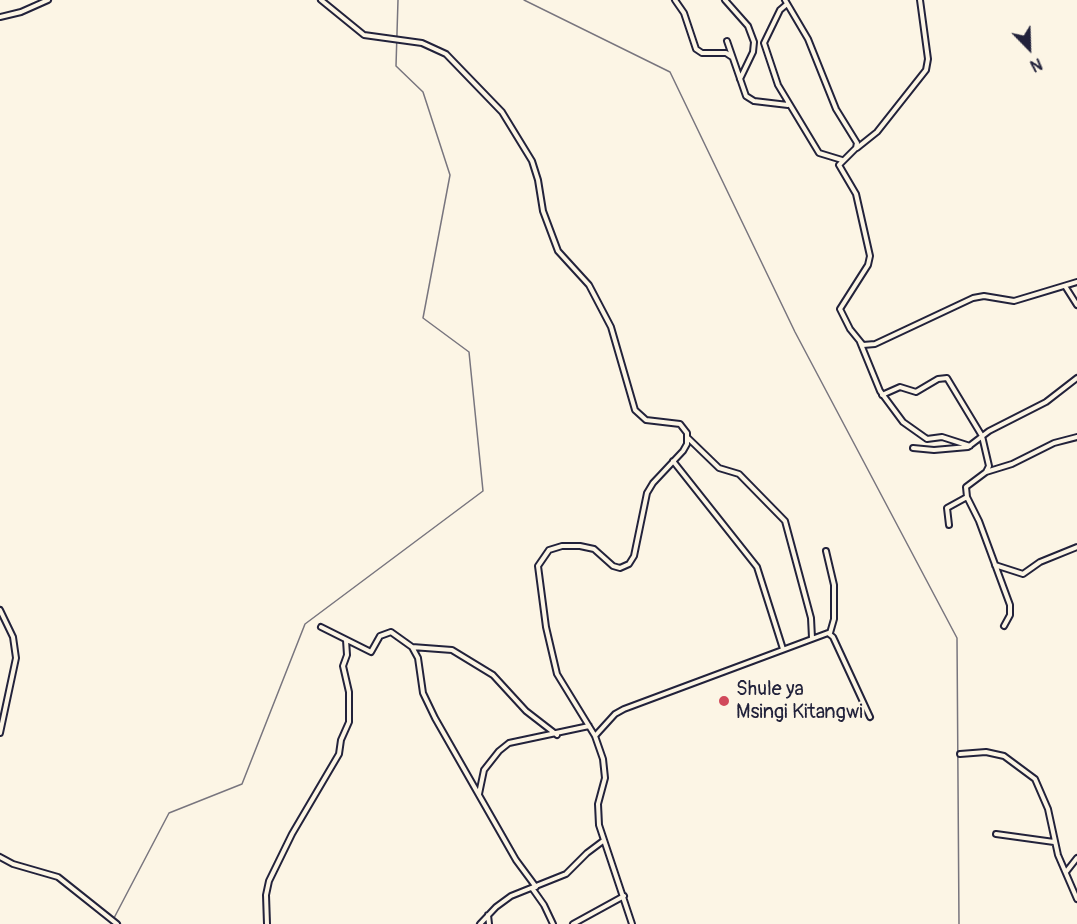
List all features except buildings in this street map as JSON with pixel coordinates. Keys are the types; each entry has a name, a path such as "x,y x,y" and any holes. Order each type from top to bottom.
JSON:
{"street":[{"path":"0,17 21,12 48,0"},
{"path":"321,0 364,35 422,43 446,54 502,112 537,174 543,211 558,251 590,285 611,327 635,410 646,420 680,424 688,438 719,468 739,474 785,521 811,618 812,638"},
{"path":"675,0 684,13 696,50 702,53 726,53 733,57"},
{"path":"725,0 748,26 754,42 753,52 740,78"},
{"path":"920,0 928,59 926,70 878,132 842,160 840,167 854,187 869,250 868,266 840,309 860,341 882,395 903,422 927,439 942,437 970,446"},
{"path":"842,160 819,153 805,126 788,105 778,85 764,43 780,10 787,2 808,39 836,109 856,137 856,148"},
{"path":"728,41 748,99 788,105"},
{"path":"860,341 866,346 875,344 977,297 1014,300 1077,282"},
{"path":"1065,286 1077,305"},
{"path":"882,395 898,387 916,392 938,379 947,378 982,436 990,463 986,472"},
{"path":"913,448 934,450 970,446 1020,413 1046,402 1077,378"},
{"path":"1004,626 1010,615 1010,605 980,521 967,497 966,487 986,472 1012,464 1054,443 1077,437"},
{"path":"632,924 603,841 597,814 604,771 595,736 557,674 546,627 538,566 549,550 562,546 594,549 613,566 620,568 628,564 634,556 647,493 653,483 683,451 688,438"},
{"path":"673,461 714,509 757,567 783,649"},
{"path":"949,525 947,508 967,497"},
{"path":"994,565 1023,574 1040,562 1077,547"},
{"path":"826,551 834,585 834,619 830,633 870,717"},
{"path":"0,610 16,651 0,733"},
{"path":"321,627 371,652 380,636 391,632 412,647 418,658 421,684 428,703 553,924"},
{"path":"595,736 615,714 624,709 830,633"},
{"path":"267,924 266,895 269,881 339,754 341,740 350,722 349,692 343,666 346,656 346,640"},
{"path":"412,647 452,650 494,675 526,711 557,735"},
{"path":"478,794 484,770 505,746 589,726"},
{"path":"960,754 996,753 1028,771 1035,779 1048,808 1054,842 1077,899"},
{"path":"996,834 1054,842"},
{"path":"480,924 488,914 511,896 566,874 603,841"},
{"path":"0,858 58,877 117,924"},
{"path":"1066,873 1077,858"},
{"path":"573,924 624,896"},
{"path":"488,914 489,924"}],"waterway":[{"path":"114,918 169,813 242,784 305,624 483,491 469,352 423,318 450,175 423,92 396,66 398,0"},
{"path":"524,0 670,72 795,332 957,638 959,924"}],"place":[{"name":"Shule ya Msingi Kitangwi","path":"724,701"}]}
